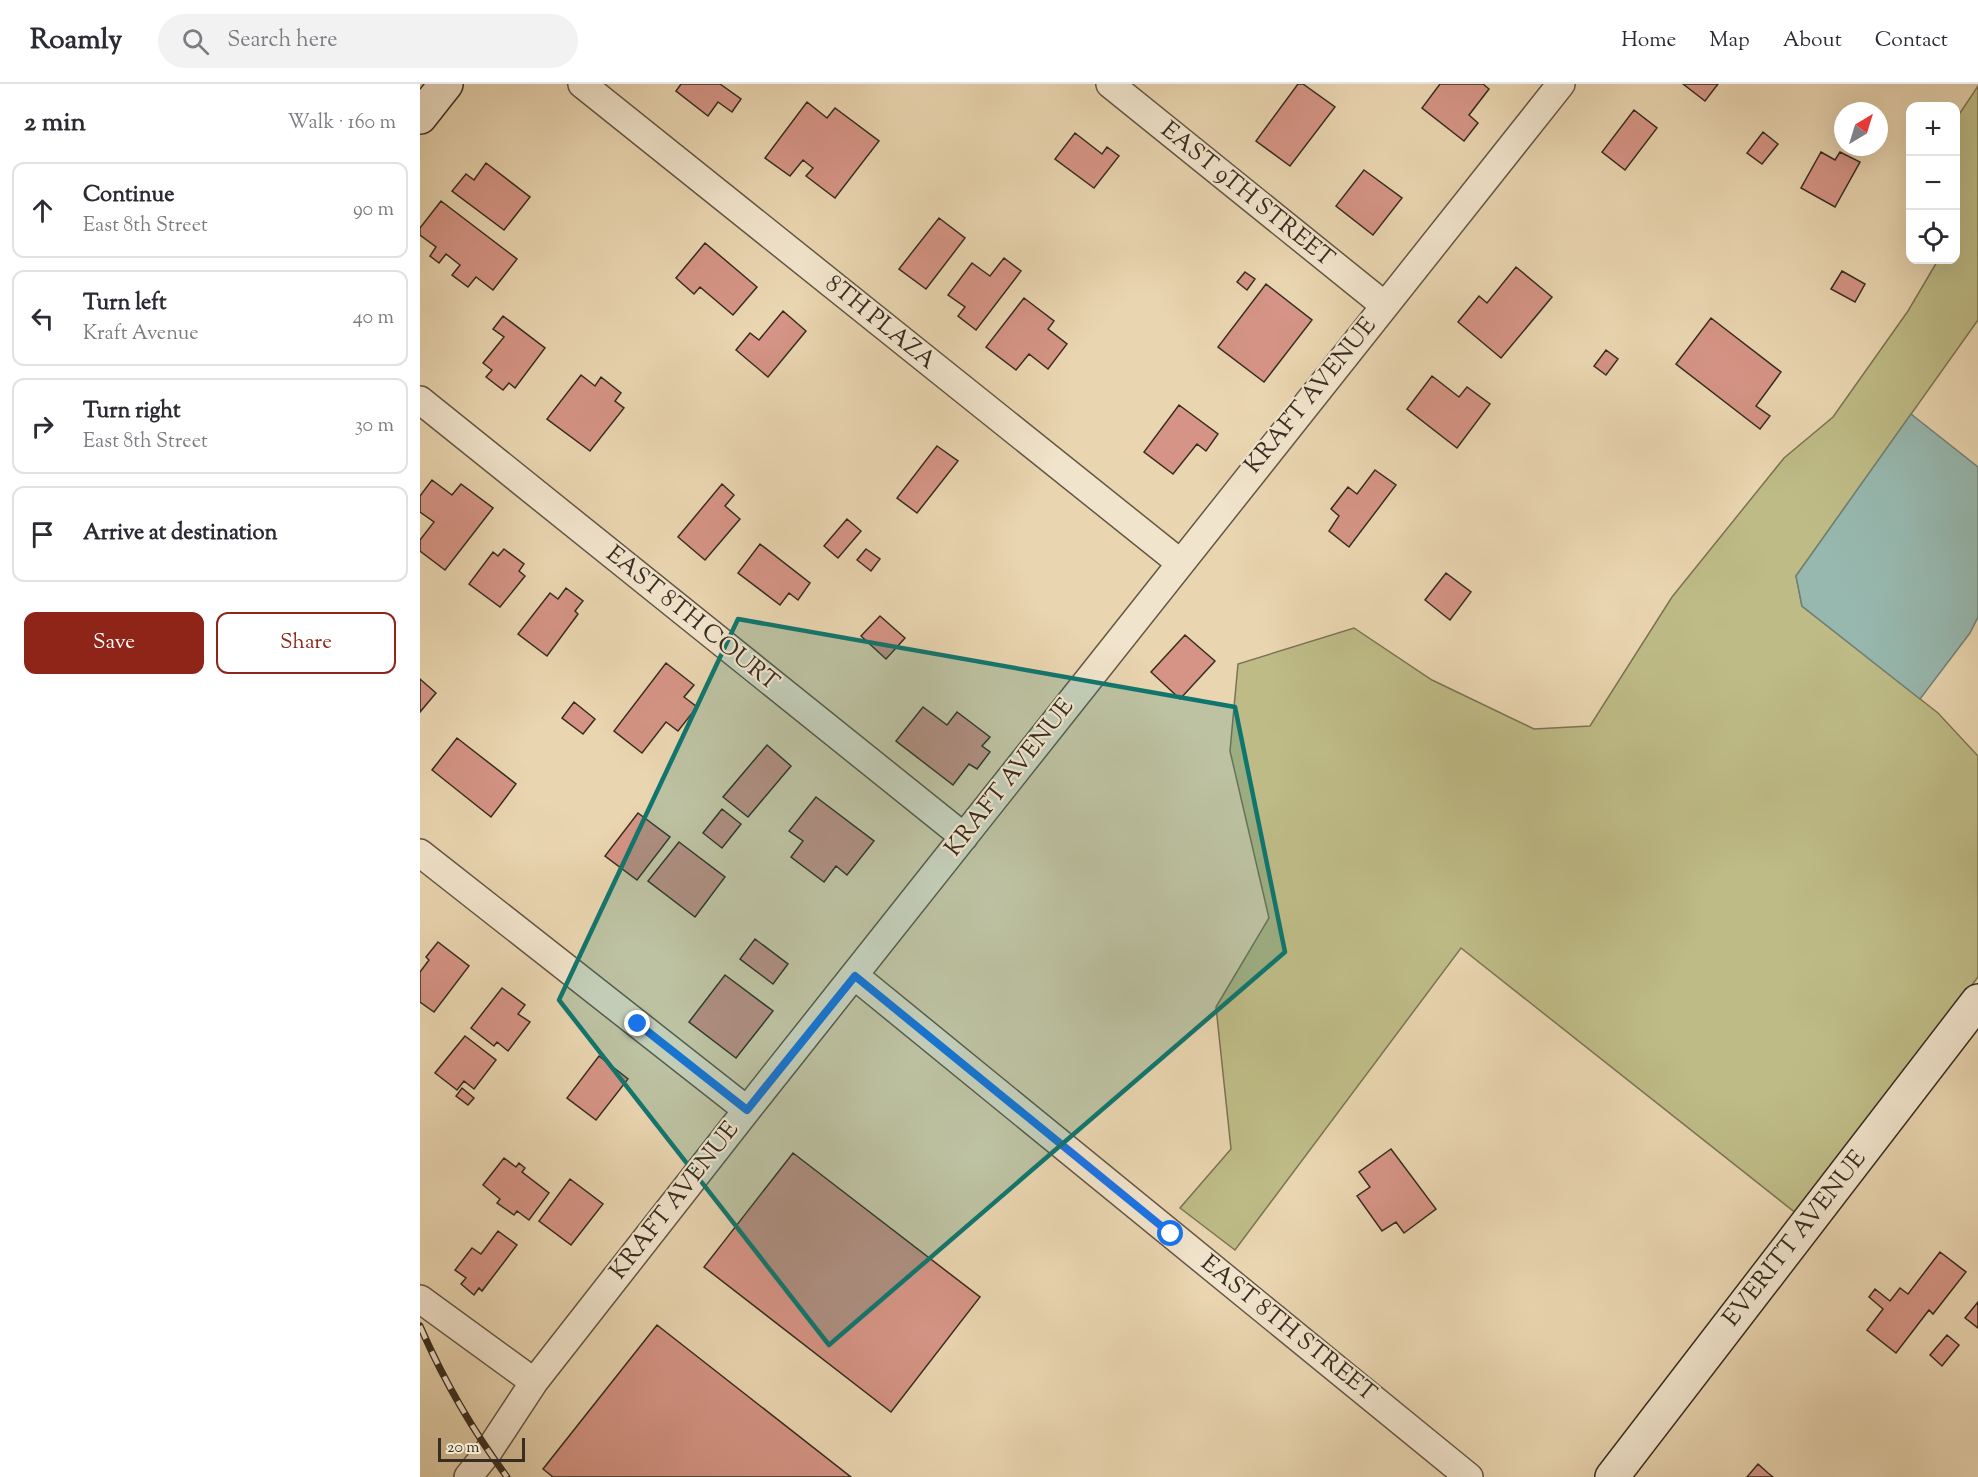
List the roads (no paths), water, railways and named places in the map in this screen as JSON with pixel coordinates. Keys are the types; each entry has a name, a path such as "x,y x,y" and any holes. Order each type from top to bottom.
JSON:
{"street":[{"path":"420,117 446,84"},
{"name":"8TH PLAZA","path":"582,84 1179,562"},
{"name":"EAST 9TH STREET","path":"1110,84 1384,305"},
{"name":"KRAFT AVENUE","path":"468,1477 488,1452 534,1382 747,1110 855,976 1179,562 1561,84"},
{"name":"EAST 8TH COURT","path":"420,400 964,837"},
{"path":"420,853 747,1110"},
{"name":"EAST 8TH STREET","path":"855,976 1469,1477"},
{"name":"EVERITT AVENUE","path":"1612,1477 1978,1001"},
{"path":"420,1299 534,1382"}],"water":[{"path":"1911,414 1978,467 1978,617 1970,633 1920,699 1802,606 1796,576"}],"railway":[{"path":"420,1326 459,1404 507,1477"}]}
